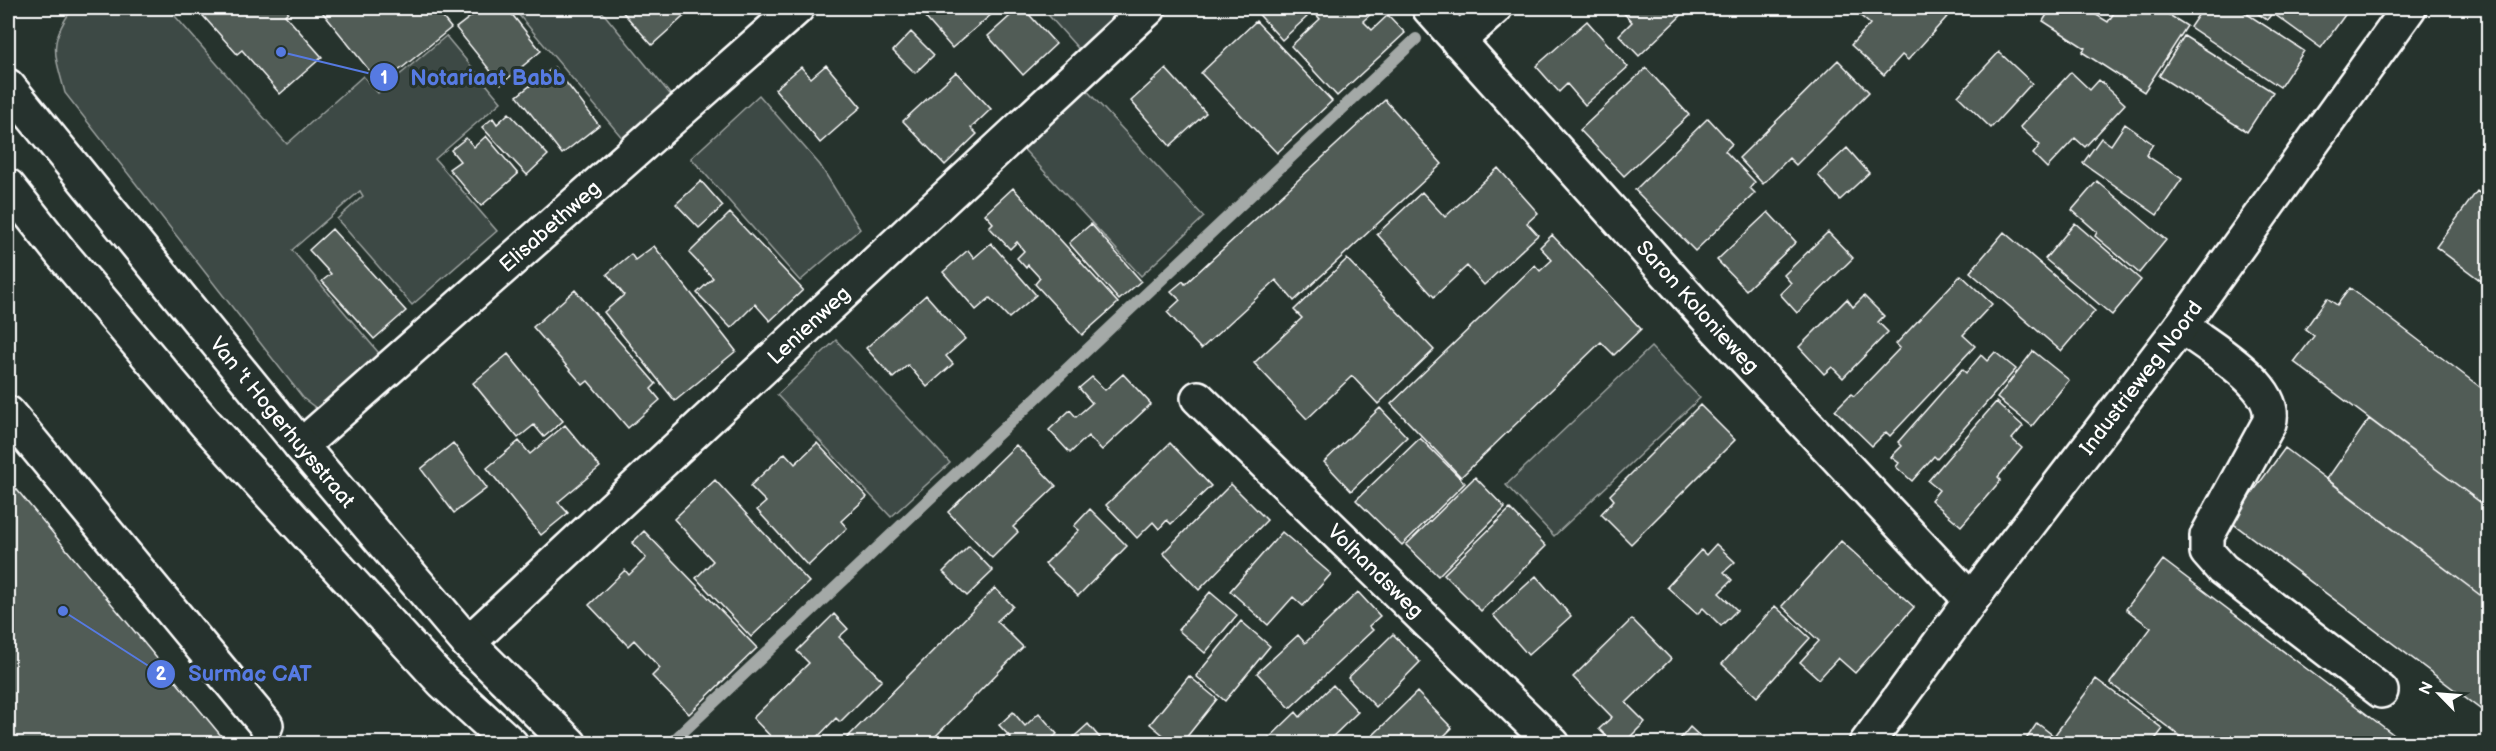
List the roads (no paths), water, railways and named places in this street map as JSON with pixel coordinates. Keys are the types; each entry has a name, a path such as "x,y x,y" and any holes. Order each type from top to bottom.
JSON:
{"street":[{"name":"Elisabethweg","path":"301,446 797,8"},
{"name":"Lenienweg","path":"468,643 1149,8"},
{"name":"Saron Kolonieweg","path":"1429,8 1717,329 1971,600"},
{"path":"1458,41 1495,8"},
{"name":"Industrieweg Noord","path":"1866,744 1971,600 2181,326 2409,8"},
{"name":"Van 't Hogerhuysstraat","path":"8,86 301,446 468,643 570,744"},
{"path":"8,186 206,424 443,682 511,744"},
{"path":"2181,326 2255,381 2266,397 2271,413 2269,423 2207,536 2207,552 2222,569 2381,691"},
{"name":"Volhandsweg","path":"1198,399 1553,744"},
{"path":"8,413 266,725"}],"waterway":[{"path":"670,744 1416,39"}],"place":[{"name":"Notariaat Babb","path":"281,52"},
{"name":"Surmac CAT","path":"63,611"}]}
